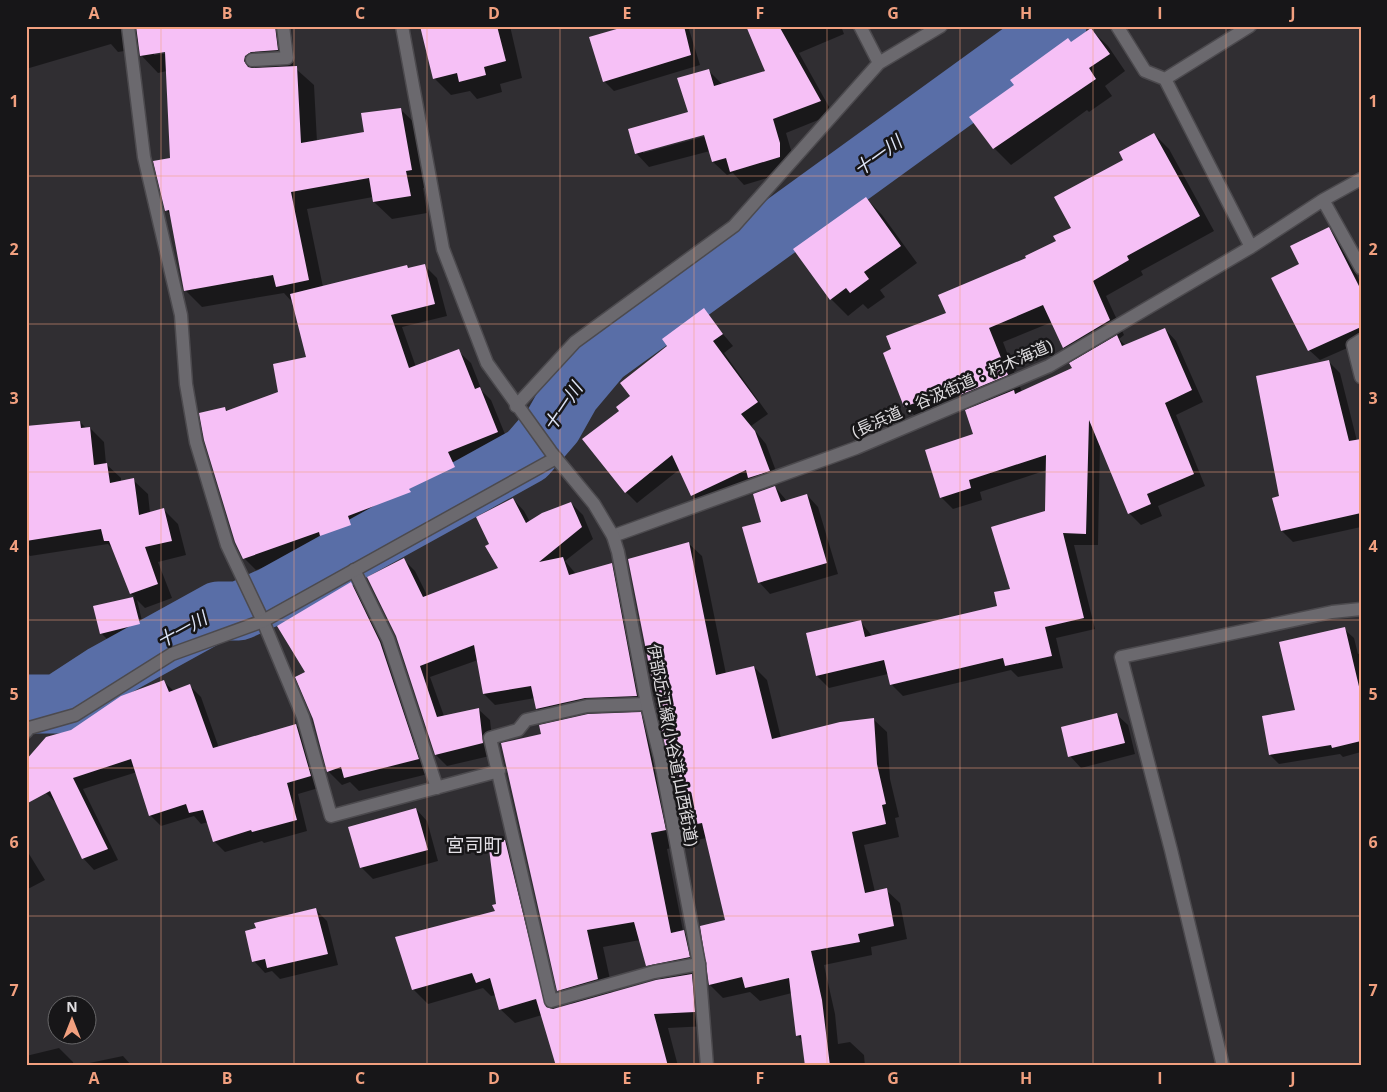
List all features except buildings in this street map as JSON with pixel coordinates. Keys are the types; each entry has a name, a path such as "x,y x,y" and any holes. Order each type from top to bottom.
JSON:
{"street":[{"path":"128,26 144,157 181,315 186,384 196,442 227,545 303,717 331,816 498,771"},
{"path":"252,60 287,58 283,26"},
{"name":"伊部近江線(小谷道;山西街道)","path":"402,26 443,248 487,364 553,455 594,504 613,536 618,552 647,704 660,757 699,964 707,1066"},
{"path":"860,26 879,63"},
{"path":"516,406 574,342 734,226 879,63 941,26"},
{"path":"1117,26 1145,71 1165,79 1251,248"},
{"path":"1165,79 1250,26"},
{"name":"(長浜道：谷汲街道：朽木海道)","path":"613,536 856,448 1049,366 1251,248 1324,200 1361,179"},
{"path":"1324,200 1361,268"},
{"path":"1361,340 1354,344 1361,377"},
{"path":"27,729 75,715 172,654 260,617 354,570 553,455"},
{"path":"354,570 388,639 437,788"},
{"path":"1223,1066 1171,850 1121,657 1332,612 1361,609"},
{"path":"647,704 587,706 526,720 518,730 490,738 551,1001 654,972 699,964"}],"waterway":[{"name":"十一川","path":"26,704 58,704 104,674 218,611 239,611 272,596 527,455 553,425 571,393 603,355 1057,26"}],"district":[{"name":"宮司町","path":"474,845"}]}
